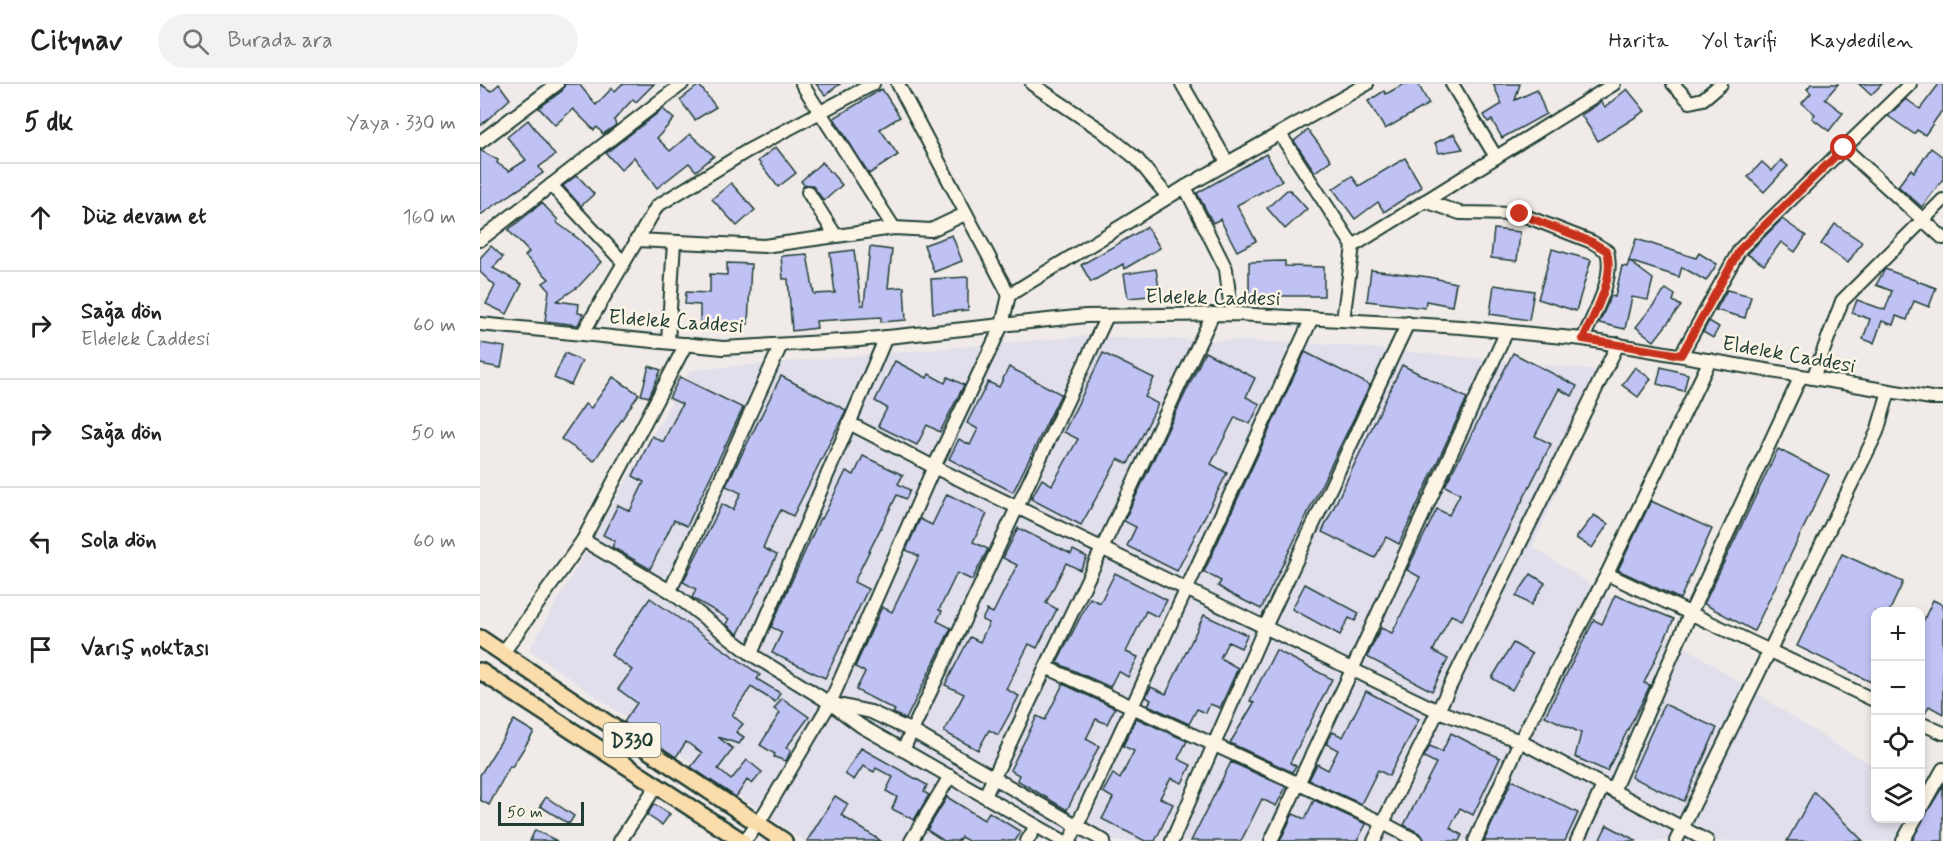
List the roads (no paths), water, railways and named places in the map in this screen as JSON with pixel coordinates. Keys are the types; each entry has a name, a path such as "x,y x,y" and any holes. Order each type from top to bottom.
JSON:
{"main road":[{"name":"D330","path":"480,638 784,841"},
{"name":"D330","path":"480,671 743,841"}],"street":[{"path":"480,142 557,84"},
{"path":"480,240 682,84"},
{"path":"802,84 894,228"},
{"path":"583,333 657,206 747,151 873,84"},
{"path":"743,841 758,824 830,703 934,467 1002,325 1009,295 898,84"},
{"path":"1032,84 1093,124 1128,152 1168,198"},
{"path":"1182,84 1227,162"},
{"path":"1009,295 1227,162 1367,84"},
{"path":"1452,84 1496,157"},
{"path":"1353,246 1614,84"},
{"path":"1673,84 1690,102 1702,99 1721,84"},
{"path":"1681,355 1740,249 1910,84"},
{"path":"1280,134 1353,246 1343,320"},
{"path":"1844,148 1943,238"},
{"path":"551,185 623,262"},
{"path":"1185,187 1226,269 1230,303"},
{"path":"808,192 836,236"},
{"path":"1577,841 1608,788 1842,301 1943,200"},
{"path":"1425,201 1460,213 1520,214 1592,242 1607,251 1610,260 1608,278 1583,339"},
{"path":"636,240 764,246 894,228 931,230 966,214"},
{"path":"668,342 674,242"},
{"path":"985,796 1213,314"},
{"name":"Eldelek Caddesi","path":"480,324 723,348 886,337 1107,316 1213,314 1312,318 1408,323 1583,339 1889,391 1943,398"},
{"path":"903,750 1107,316"},
{"path":"1070,841 1312,318"},
{"path":"1172,841 1265,627 1408,323"},
{"path":"1271,841 1506,333"},
{"path":"751,654 886,337"},
{"path":"503,653 583,540 686,344"},
{"path":"1374,841 1618,344"},
{"path":"670,591 782,345"},
{"path":"1475,841 1520,741 1607,574 1710,360"},
{"path":"1679,835 1877,432 1889,391"},
{"path":"849,423 934,467 1438,711 1520,741 1608,788 1679,835 1707,841"},
{"path":"583,540 670,591 751,654 830,703 861,726 1063,841"},
{"path":"1607,574 1871,699"},
{"path":"1046,667 1383,823 1417,841"},
{"path":"830,703 870,712 912,731 993,779 1078,824 1104,841"},
{"path":"1925,725 1943,733"},
{"path":"1925,801 1943,770"},
{"path":"910,841 950,776"},
{"path":"621,841 657,785"},
{"path":"1903,841 1914,823"},
{"path":"1027,841 1036,826"}]}
